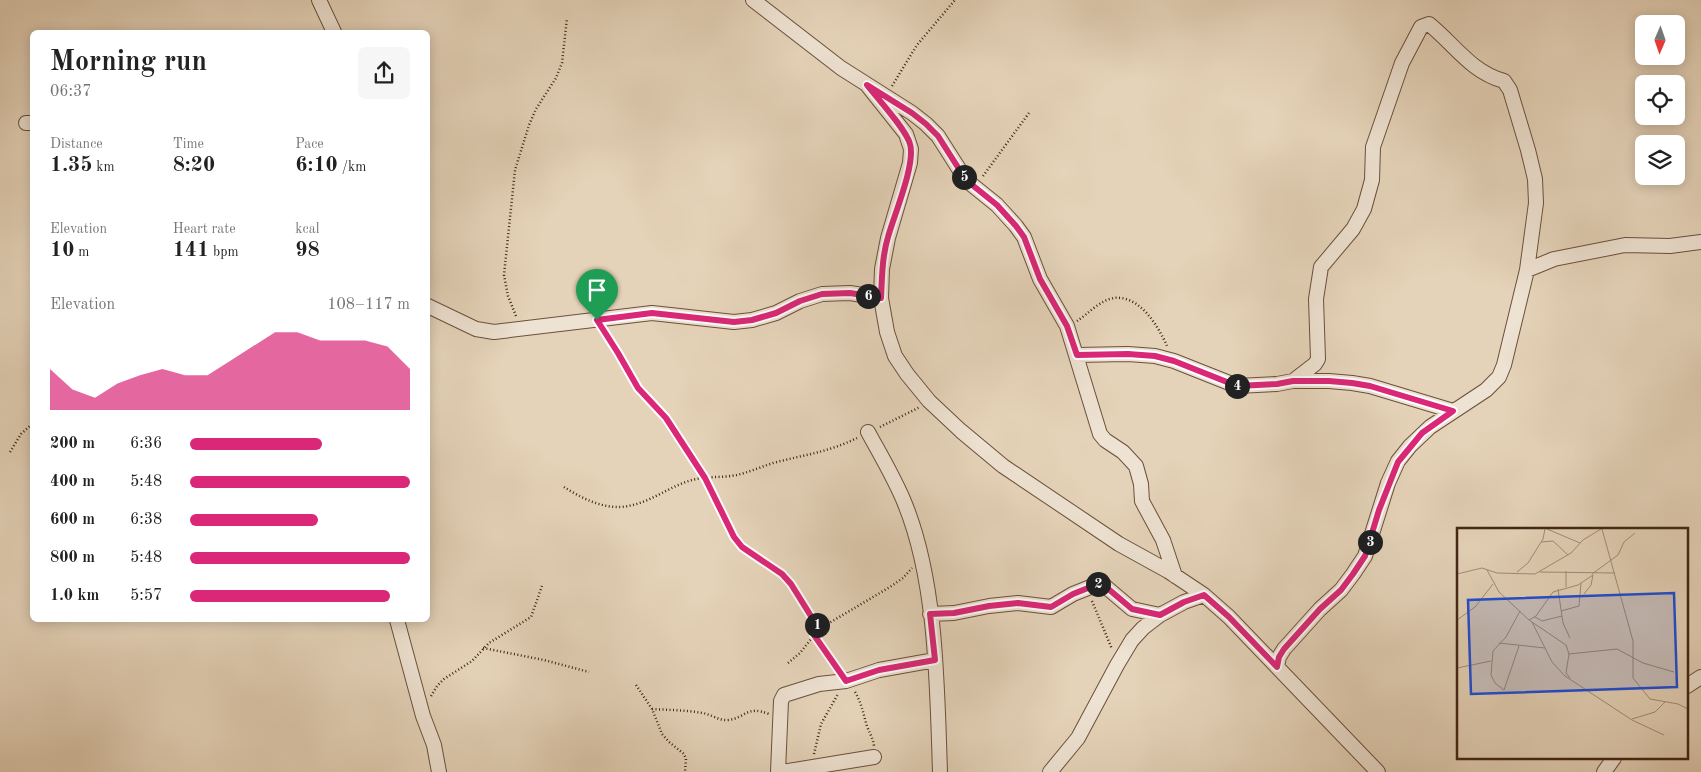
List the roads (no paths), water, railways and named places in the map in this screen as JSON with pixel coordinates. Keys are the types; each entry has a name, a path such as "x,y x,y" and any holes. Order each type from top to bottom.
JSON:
{"street":[{"path":"319,0 333,30"},
{"path":"753,0 841,68 926,124 938,136 958,170 974,188 997,205 1024,237 1040,279 1067,326 1100,434 1104,440 1123,452 1136,466 1141,484 1142,501 1163,540 1175,576"},
{"path":"1277,667 1279,657 1284,649 1320,609 1341,590 1365,556 1379,510 1398,462 1422,433 1486,390 1499,377 1509,351 1527,270 1536,203 1535,178 1510,90 1504,81 1493,78 1475,67 1429,24 1421,27 1402,63 1373,147 1372,180 1364,209 1353,229 1321,267 1316,299 1318,359 1315,364 1293,381"},
{"path":"867,85 906,134 911,149 910,163 888,238 882,269 881,298 887,332 895,356 907,374 929,401 960,431 1003,466 1119,544 1204,595 1229,617 1378,772"},
{"path":"1527,270 1554,259 1625,244 1670,246 1701,242"},
{"path":"430,307 468,326 484,331 509,331 652,313 734,322 752,320 776,313 800,301 822,294 850,293 881,298"},
{"path":"1077,355 1128,354 1155,356 1174,361 1237,386 1277,384 1293,381 1329,381 1370,386 1453,411"},
{"path":"868,432 905,503 921,558 935,660 940,772"},
{"path":"930,614 954,613 989,606 1018,603 1051,607 1098,584 1103,585 1132,609 1160,615"},
{"path":"1050,772 1078,738 1132,640 1143,628 1160,615 1184,602 1204,595"},
{"path":"398,622 423,716 434,745 439,772"},
{"path":"778,772 780,723 782,698 784,695 819,684 847,682 879,670 935,660"},
{"path":"1688,685 1701,677"},
{"path":"782,772 874,757"},
{"path":"1604,772 1613,760"}]}
